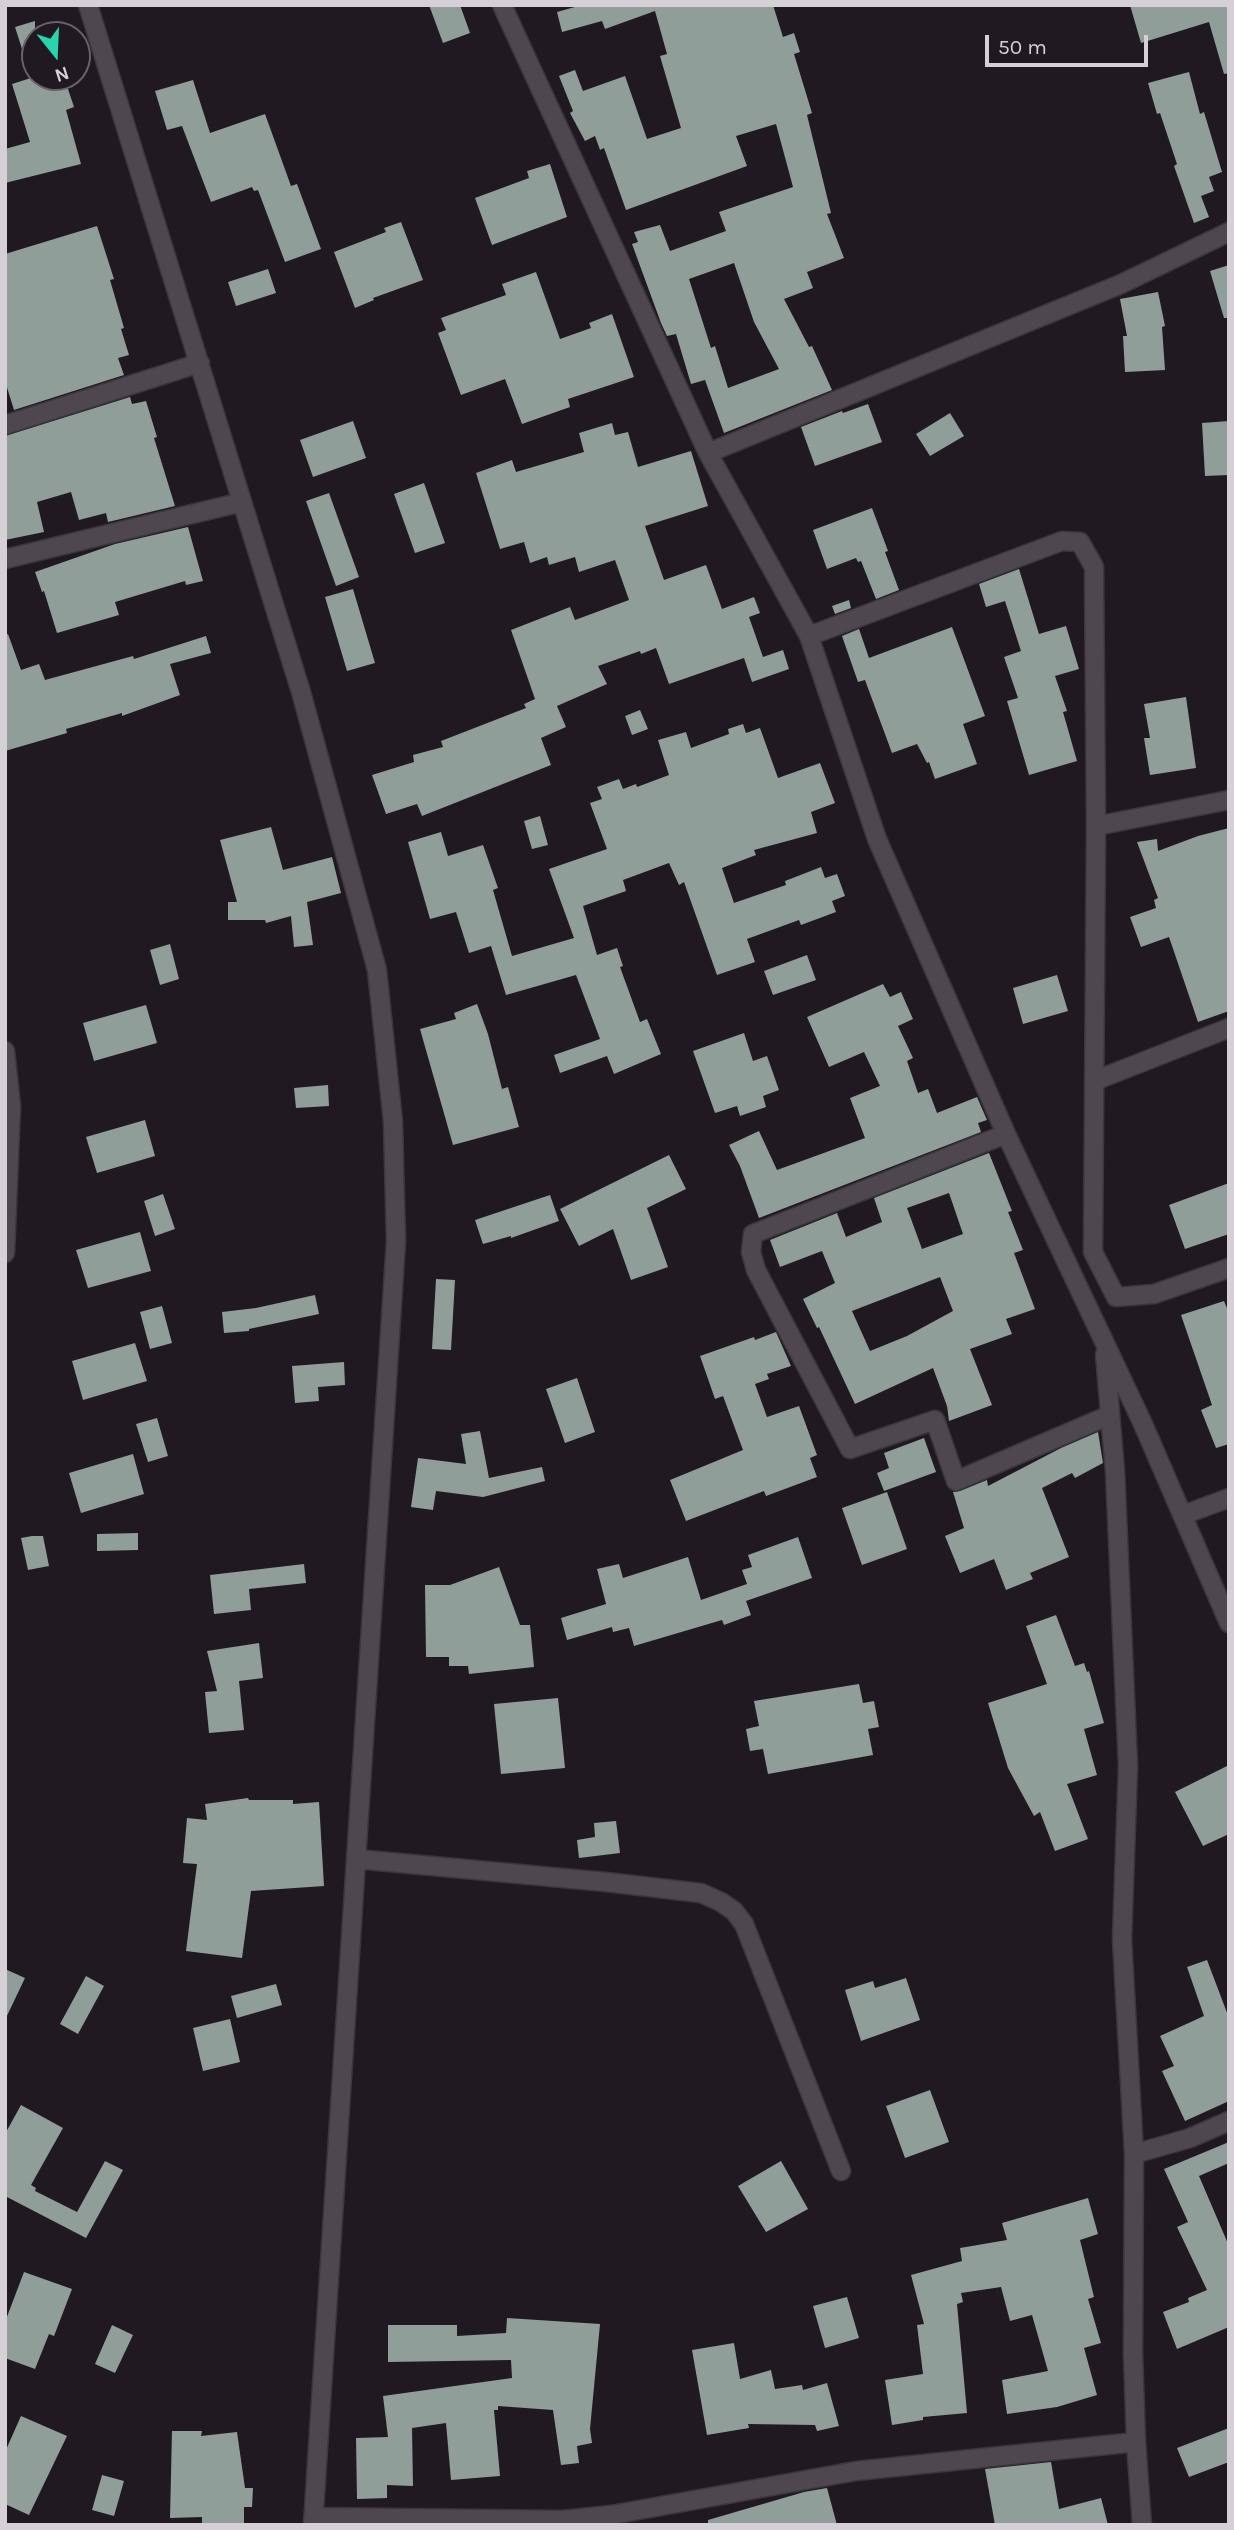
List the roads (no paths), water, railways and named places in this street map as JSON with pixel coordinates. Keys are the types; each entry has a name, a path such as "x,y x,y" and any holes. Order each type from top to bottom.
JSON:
{"street":[{"path":"88,5 302,692 377,970 393,1122 396,1241 313,2521 588,2521 856,2471 1136,2442"},
{"path":"502,5 708,453 809,636 877,839 1006,1134 1183,1515 1229,1623"},
{"path":"708,453 1121,284 1229,232"},
{"path":"5,425 200,363"},
{"path":"5,558 243,502"},
{"path":"809,636 1062,541 1080,542 1094,567 1096,825 1093,1252 1116,1297 1154,1294 1229,1268"},
{"path":"1096,825 1229,800"},
{"path":"1094,1082 1229,1028"},
{"path":"5,1051 11,1106 5,1253"},
{"path":"1006,1134 753,1234 751,1252 756,1270 850,1449 935,1420 956,1481 1110,1415"},
{"path":"1103,1340 1115,1471 1128,1766 1122,1939 1134,2154 1133,2353 1142,2525"},
{"path":"1183,1515 1229,1498"},
{"path":"356,1859 701,1893 721,1902 734,1911 744,1924 841,2171"},
{"path":"1134,2154 1190,2138 1229,2121"}]}
